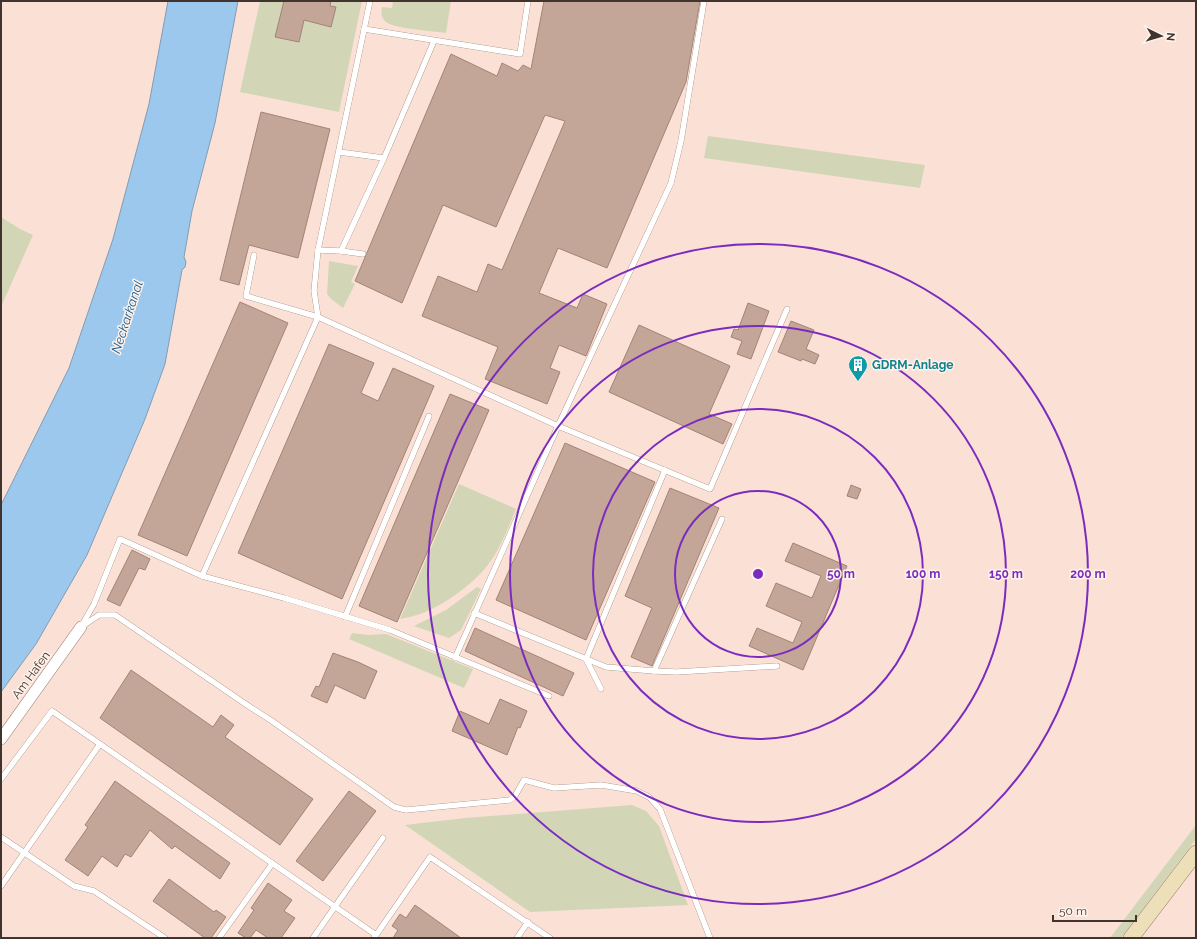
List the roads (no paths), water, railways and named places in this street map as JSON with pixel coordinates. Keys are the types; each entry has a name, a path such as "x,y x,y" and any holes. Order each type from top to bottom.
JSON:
{"main road":[{"path":"1131,938 1196,853"}],"street":[{"name":"Am Hafen","path":"1,739 81,627"}],"lane":[{"path":"370,1 318,250 314,291 318,317 202,576 284,598 390,630 548,696"},
{"path":"364,29 520,54 528,1"},
{"path":"455,658 558,426 671,183 681,141 704,1"},
{"path":"341,252 384,158 434,41"},
{"path":"339,152 384,158"},
{"path":"318,250 363,254"},
{"path":"254,255 246,296 318,317 558,426 710,488 787,309"},
{"path":"345,617 428,416"},
{"path":"601,689 586,659 665,470"},
{"path":"654,671 722,519"},
{"name":"Am Hafen","path":"81,627 94,604 120,539 202,576"},
{"path":"474,613 606,667 676,672 777,666"},
{"name":"Am Hafen","path":"81,627 99,615 115,615 128,622 250,708 272,721 394,808 406,810 510,800 515,796 524,780 554,788 601,785 637,790 649,797 660,809 710,938"},
{"path":"1,779 52,711 335,907 374,937 430,857 550,938"},
{"path":"1,886 100,744"},
{"path":"1,837 74,886 94,891 165,938"},
{"path":"313,938 383,838"},
{"path":"219,938 272,864"},
{"path":"517,938 528,922"}],"water":[{"name":"Neckarkanal","path":"168,1 238,1 215,123 192,211 184,257 186,262 185,267 182,270 165,364 145,419 87,555 36,644 1,692 1,505 69,368 113,239 149,104"}],"place":[{"name":"GDRM-Anlage","path":"858,382"}]}
